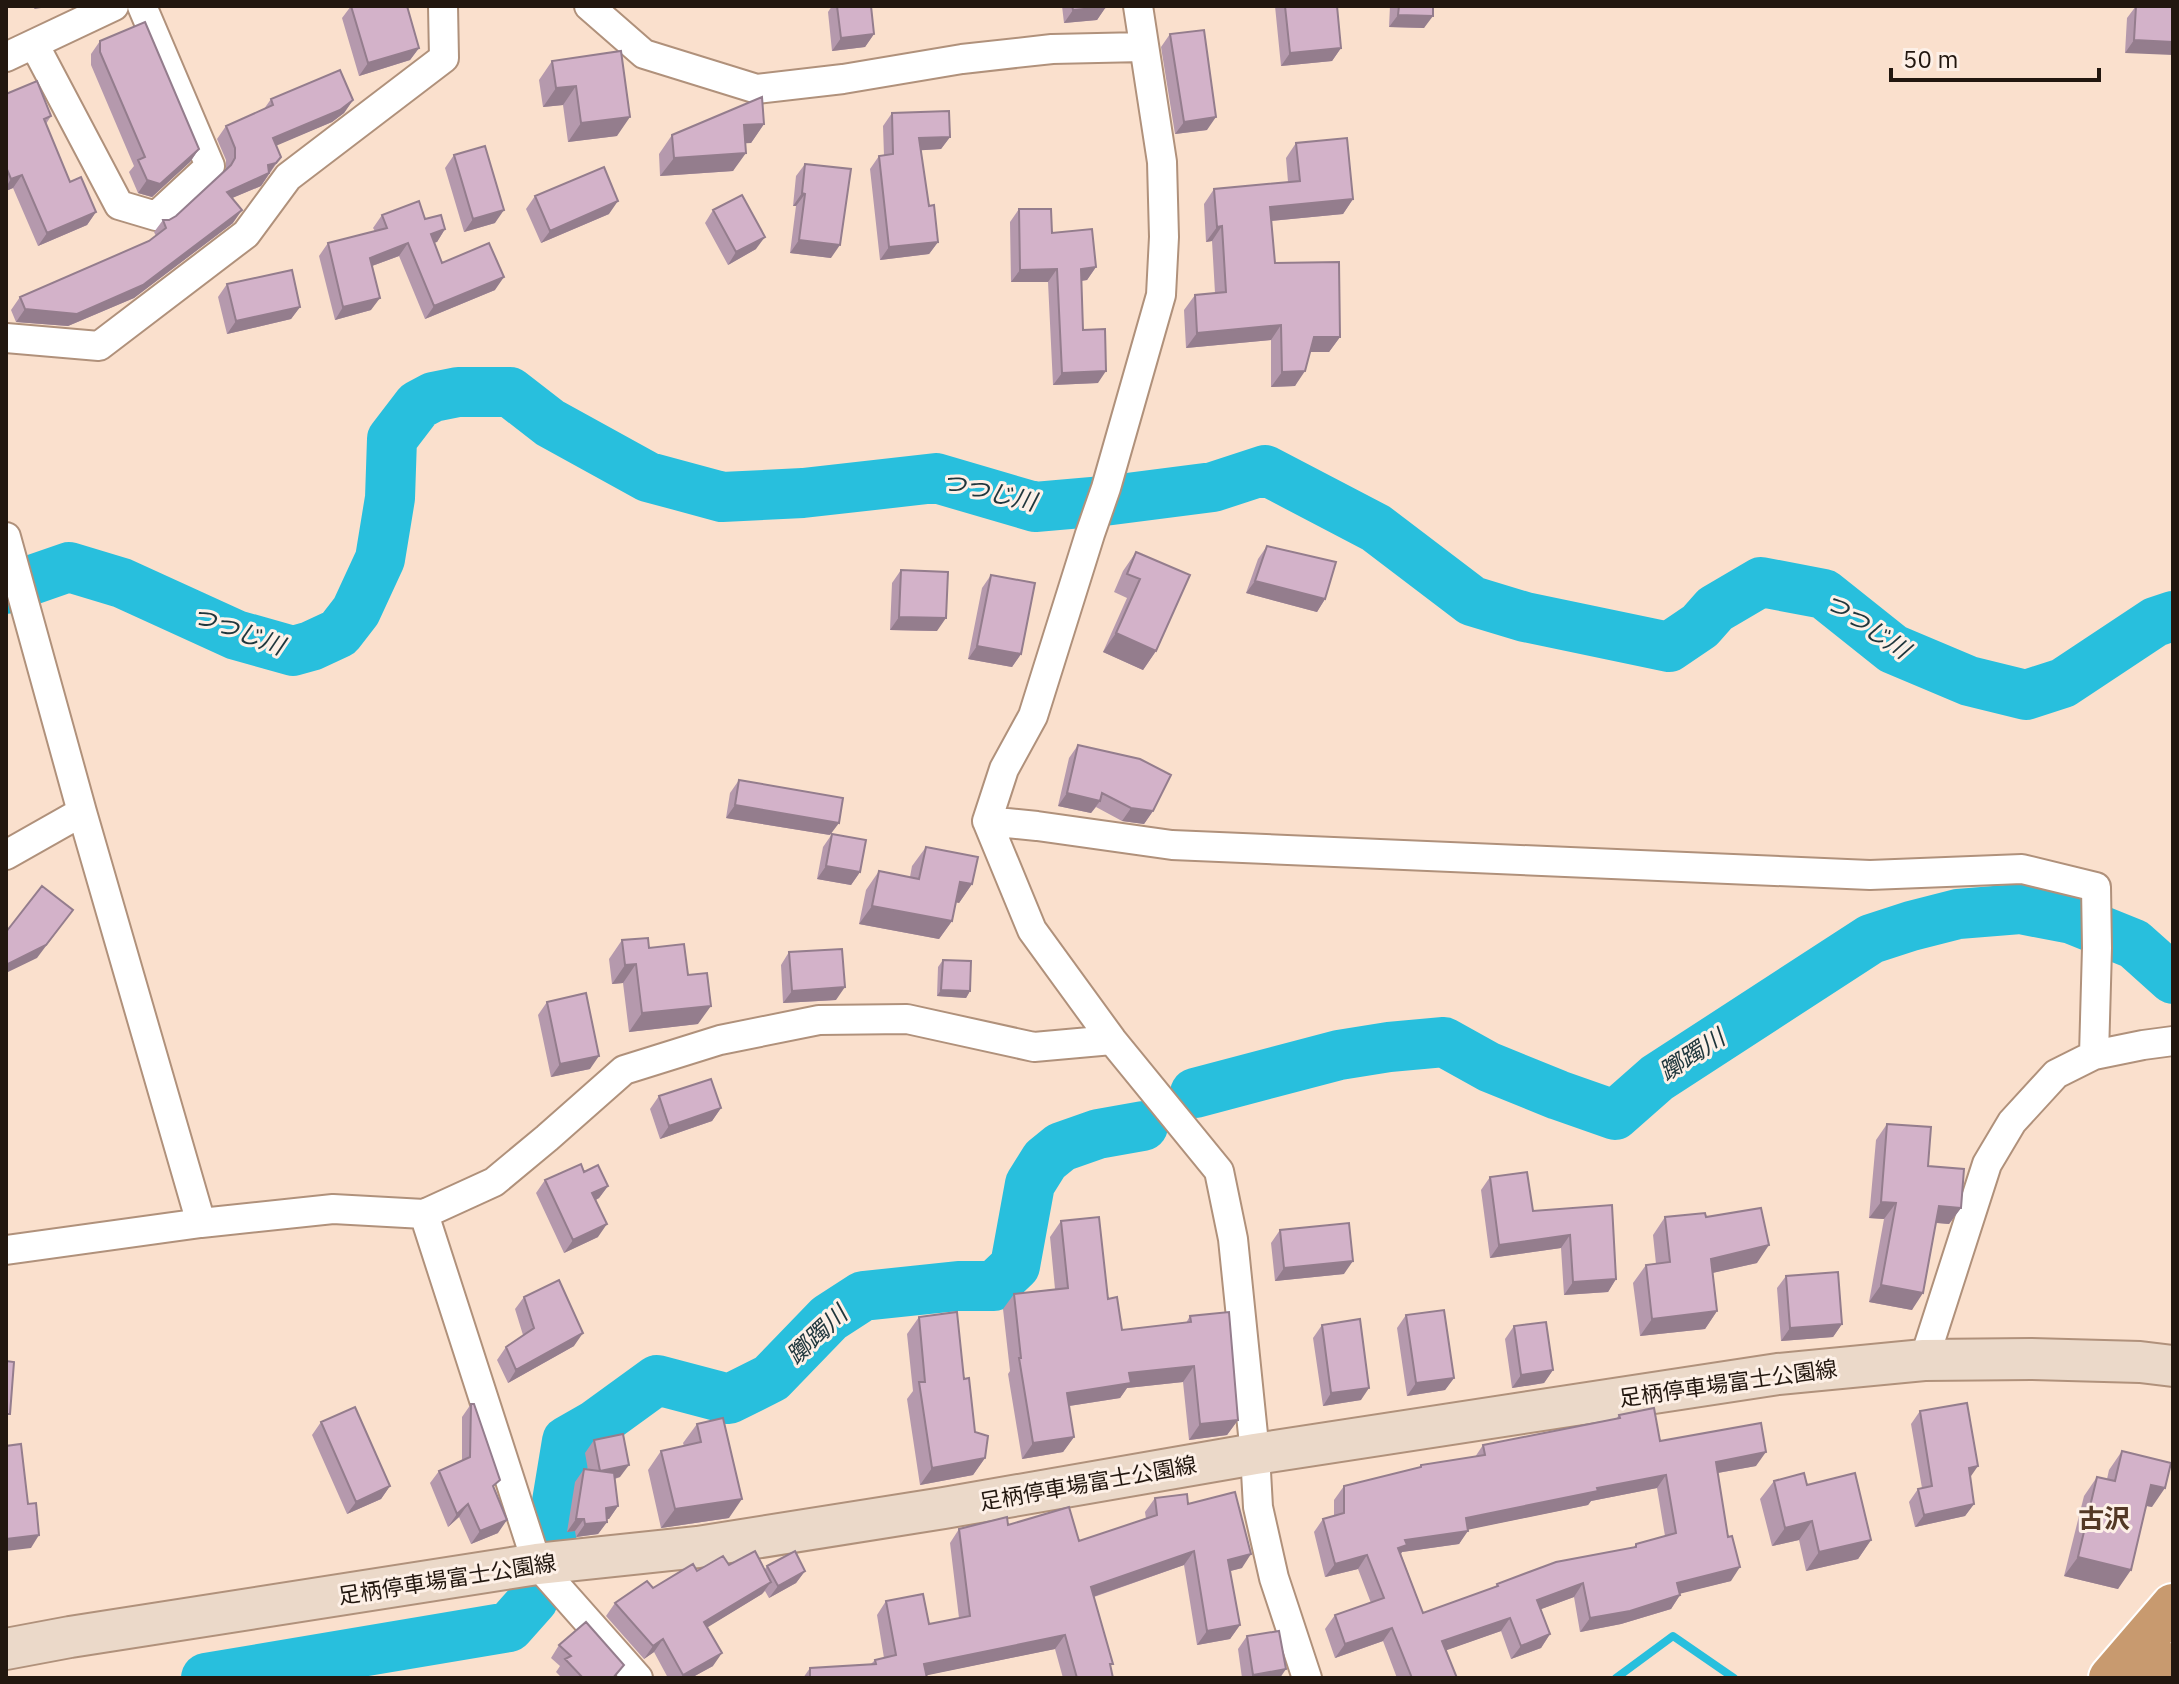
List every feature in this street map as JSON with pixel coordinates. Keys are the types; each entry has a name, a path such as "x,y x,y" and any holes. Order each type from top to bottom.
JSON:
{"highway":[{"path":"2111,1678 2173,1606"},
{"path":"2162,1678 2173,1665"}],"main road":[{"name":"足柄停車場富士公園線","path":"6,1649 537,1564 698,1547 1255,1454 1778,1374 1924,1360 2031,1359 2173,1366"}],"street":[{"path":"6,57 114,6"},
{"path":"34,44 119,205 156,216 210,166 142,6"},
{"path":"6,338 99,346 246,234 288,177 444,58 443,6"},
{"path":"589,6 644,54 757,89 1052,49 1143,47"},
{"path":"1138,6 1162,162 1164,237 1161,295 1106,488 1033,716 1004,769 987,821 1032,930 1112,1040 1219,1171 1233,1239 1258,1507 1274,1578 1307,1678"},
{"path":"10,550 201,1223"},
{"path":"6,855 82,812"},
{"path":"987,821 1172,845 1870,875 2022,869 2096,887 2094,1055"},
{"path":"6,1250 201,1223 333,1209 424,1214 494,1182 624,1070 720,1040 819,1020 907,1019 1034,1047 1112,1040"},
{"path":"1924,1360 1987,1164 2012,1122 2056,1074 2094,1055 2173,1041"},
{"path":"424,1214 537,1564 638,1678"}],"building":[{"path":"351,6 407,6 419,48 368,63"},
{"path":"837,6 871,6 874,34 841,38"},
{"path":"1072,6 1106,6 1106,7 1073,10"},
{"path":"1285,6 1337,6 1341,48 1290,53"},
{"path":"1399,6 1433,6 1433,16 1398,15"},
{"path":"2136,6 2173,7 2173,42 2134,40"},
{"path":"145,22 199,149 160,184 147,180 138,160 145,157 100,52 100,41"},
{"path":"1204,30 1216,117 1184,122 1170,34"},
{"path":"621,51 630,117 581,123 576,86 556,88 552,61"},
{"path":"340,70 353,100 340,110 273,138 281,157 276,163 268,165 269,173 227,192 242,210 143,285 77,314 25,309 20,297 149,241 166,228 163,220 176,216 231,165 235,148 226,126 273,105 271,99"},
{"path":"37,81 51,116 44,119 70,182 81,177 96,212 47,233 22,175 11,179 6,167 6,94"},
{"path":"762,97 764,124 744,125 746,153 674,158 672,135"},
{"path":"949,111 950,137 919,138 929,206 934,205 938,242 889,247 879,156 893,154 892,113"},
{"path":"1347,138 1353,199 1270,207 1275,263 1339,262 1340,337 1314,337 1305,371 1282,372 1281,325 1197,333 1195,295 1226,292 1222,226 1217,227 1214,189 1300,181 1296,143"},
{"path":"485,146 504,210 473,219 454,155"},
{"path":"805,164 851,169 840,245 799,240"},
{"path":"604,167 618,201 550,231 535,196"},
{"path":"742,195 765,237 736,252 713,210"},
{"path":"419,201 425,219 441,215 445,229 431,234 442,263 489,243 504,277 434,306 408,243 370,258 380,298 343,307 328,243 387,228 382,215"},
{"path":"1019,209 1051,209 1052,233 1092,229 1096,267 1081,269 1083,330 1105,329 1106,371 1062,373 1057,269 1020,270"},
{"path":"292,270 300,307 236,321 227,284"},
{"path":"1267,546 1336,562 1325,599 1255,581"},
{"path":"1136,552 1190,575 1156,651 1116,633 1140,579 1127,574"},
{"path":"901,570 948,572 946,618 899,617"},
{"path":"991,575 1035,583 1021,654 977,646"},
{"path":"1078,745 1140,759 1171,775 1153,811 1131,808 1102,793 1100,801 1067,793"},
{"path":"739,780 843,798 839,823 735,805"},
{"path":"832,834 866,840 860,872 826,866"},
{"path":"926,847 978,857 972,884 960,882 952,921 872,906 879,871 919,879"},
{"path":"42,886 73,910 46,945 6,965 6,932"},
{"path":"648,938 649,948 684,944 688,975 707,973 711,1006 642,1013 636,964 625,965 622,940"},
{"path":"842,949 845,987 792,991 789,952"},
{"path":"943,960 971,961 970,991 941,990"},
{"path":"586,993 599,1056 560,1064 547,1002"},
{"path":"711,1079 721,1108 669,1126 659,1096"},
{"path":"1887,1124 1931,1127 1928,1166 1964,1169 1961,1208 1939,1206 1923,1293 1881,1285 1896,1203 1881,1202"},
{"path":"581,1164 584,1172 598,1165 608,1186 592,1193 607,1224 573,1240 545,1180"},
{"path":"1527,1172 1533,1211 1612,1205 1616,1279 1573,1282 1570,1235 1499,1245 1490,1177"},
{"path":"1761,1208 1769,1245 1711,1259 1717,1311 1652,1319 1646,1265 1670,1262 1665,1217 1705,1213 1706,1217"},
{"path":"1099,1217 1108,1299 1117,1297 1122,1330 1191,1322 1190,1316 1229,1312 1238,1420 1200,1424 1194,1366 1129,1373 1131,1383 1067,1393 1074,1437 1033,1443 1019,1358 1014,1294 1068,1288 1061,1221"},
{"path":"1349,1223 1353,1261 1284,1268 1280,1230"},
{"path":"1838,1272 1842,1324 1790,1328 1786,1276"},
{"path":"559,1280 583,1333 516,1370 506,1347 534,1328 524,1297"},
{"path":"1444,1310 1454,1378 1416,1383 1406,1315"},
{"path":"957,1312 964,1379 969,1378 975,1432 988,1436 985,1458 932,1468 919,1382 925,1382 919,1317"},
{"path":"1360,1319 1369,1388 1331,1393 1322,1325"},
{"path":"1546,1322 1553,1370 1521,1375 1514,1326"},
{"path":"6,1361 14,1362 10,1414 6,1414"},
{"path":"1967,1403 1978,1466 1969,1468 1974,1504 1924,1515 1918,1489 1932,1486 1920,1411"},
{"path":"471,1404 474,1404 500,1480 493,1486 507,1520 480,1531 468,1504 457,1514 439,1471 470,1457"},
{"path":"355,1407 390,1486 356,1502 321,1422"},
{"path":"1654,1408 1660,1441 1761,1423 1766,1452 1716,1462 1728,1537 1732,1536 1740,1567 1677,1583 1680,1595 1630,1611 1590,1618 1583,1583 1537,1600 1550,1634 1521,1646 1510,1618 1442,1641 1457,1678 1412,1678 1392,1628 1345,1644 1335,1615 1384,1598 1367,1555 1335,1564 1323,1519 1344,1513 1344,1486 1421,1465 1485,1455 1483,1445 1620,1418 1619,1415","holes":["1666,1475 1676,1533 1636,1544 1636,1547 1556,1562 1423,1613 1398,1548 1407,1545 1405,1540 1468,1531 1466,1518"]},
{"path":"723,1418 742,1499 675,1509 661,1451 701,1442 697,1424"},
{"path":"623,1434 629,1465 600,1471 594,1440"},
{"path":"21,1444 28,1504 36,1503 39,1535 6,1539 6,1446"},
{"path":"2122,1451 2171,1463 2165,1488 2151,1485 2131,1570 2078,1557 2097,1477 2115,1481"},
{"path":"584,1469 614,1473 618,1506 606,1508 607,1522 585,1524 584,1519 576,1519"},
{"path":"1804,1473 1807,1485 1855,1473 1871,1540 1819,1552 1812,1521 1785,1528 1774,1481"},
{"path":"1235,1492 1251,1554 1228,1560 1240,1625 1207,1631 1194,1551 1091,1587 1113,1664 1110,1664 1113,1678 1077,1678 1065,1635 924,1664 927,1678 810,1678 810,1668 876,1664 875,1660 896,1655 886,1601 923,1594 929,1624 970,1616 959,1529 1007,1517 1008,1525 1069,1507 1079,1541 1157,1515 1155,1498 1187,1494 1188,1504"},
{"path":"755,1551 771,1582 704,1622 722,1653 683,1675 663,1639 653,1646 615,1603 647,1581 653,1588 693,1564 697,1571 723,1556 729,1565"},
{"path":"795,1551 805,1571 778,1586 767,1566"},
{"path":"586,1622 624,1665 613,1678 583,1678 565,1659 571,1656 559,1645"},
{"path":"1279,1631 1286,1669 1253,1675 1247,1636"}],"waterway":[{"name":"つつじ川","path":"6,589 69,567 122,583 236,635 293,651 311,646 339,633 356,611 380,559 390,498 392,439 418,405 433,397 458,392 510,392 550,423 648,477 722,497 803,493 936,478 1035,507 1213,487 1265,470 1376,528 1472,601 1525,617 1669,647 1700,626 1715,609 1761,582 1824,594 1893,649 1969,681 2026,695 2063,683 2155,622 2173,616"},
{"name":"躑躅川","path":"1195,1093 1339,1055 1444,1042 1489,1067 1615,1115 1657,1078 1871,939 1958,914 2020,909 2072,919 2134,944 2173,979"},
{"name":"躑躅川","path":"551,1538 567,1441 595,1425 657,1380 729,1399 771,1378 829,1318 863,1296 958,1286 994,1286 1015,1266 1030,1184 1045,1160 1061,1147 1098,1134 1143,1126"},
{"name":"躑躅川","path":"206,1678 509,1627 533,1600"},
{"path":"1616,1678 1673,1636 1734,1678"}],"district":[{"name":"古沢","path":"2104,1519"}]}
